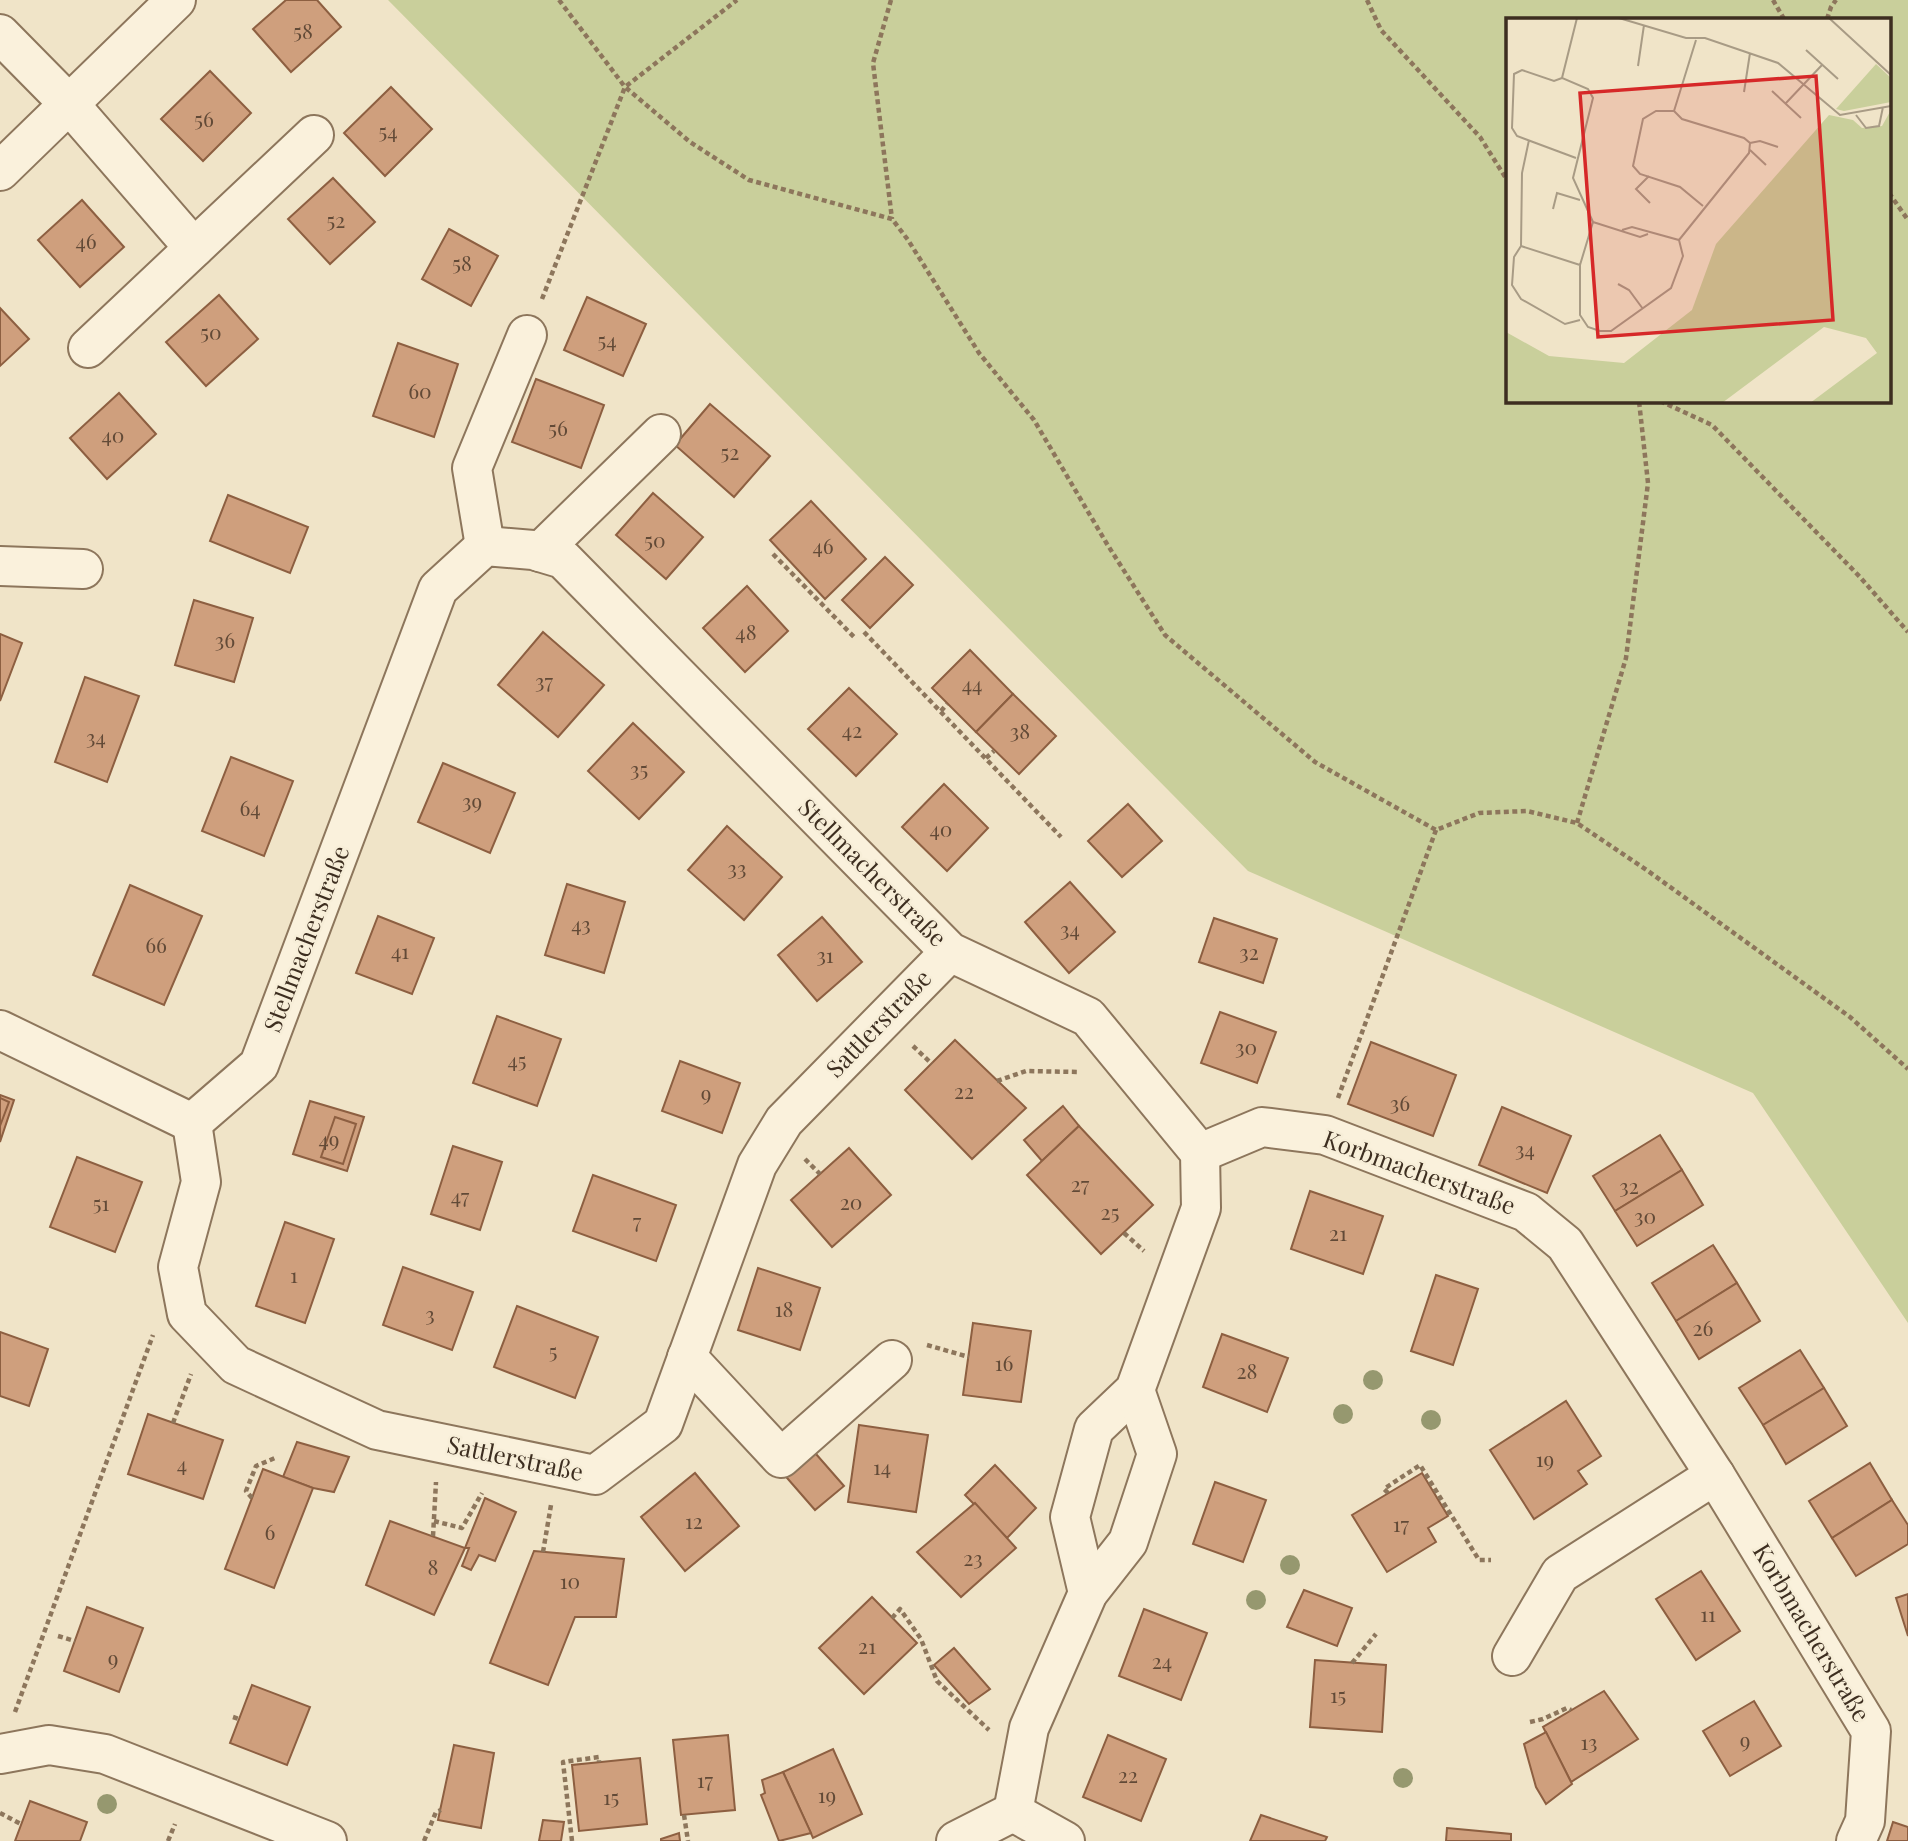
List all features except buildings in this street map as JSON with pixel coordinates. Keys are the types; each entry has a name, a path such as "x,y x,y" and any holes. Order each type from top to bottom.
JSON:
{"street":[{"path":"0,172 176,0"},
{"path":"0,34 70,105 194,248"},
{"path":"88,348 314,135"},
{"path":"485,546 472,468 527,335"},
{"path":"540,552 661,434"},
{"name":"Stellmacherstraße","path":"192,1123 259,1065 438,589 485,546 540,552 564,559 950,952 1088,1017 1200,1153"},
{"path":"0,566 83,569"},
{"name":"Sattlerstraße","path":"192,1123 201,1182 178,1267 187,1314 236,1365 377,1430 595,1475 663,1424 757,1165 784,1121 950,952"},
{"path":"0,1030 192,1123"},
{"name":"Korbmacherstraße","path":"1200,1153 1262,1127 1325,1135 1527,1212 1565,1244 1715,1475 1871,1731 1865,1821 1856,1841"},
{"path":"1088,1592 1070,1517 1094,1429 1135,1390 1201,1208 1200,1153"},
{"path":"687,1357 781,1458 908,1352"},
{"path":"1013,1812 1029,1728 1088,1592 1128,1542 1157,1454 1135,1390"},
{"path":"1511,1656 1560,1574 1715,1475"},
{"path":"0,1754 49,1745 104,1754 327,1841"},
{"path":"956,1841 1013,1812"},
{"path":"1013,1812 1065,1841"}],"path":[{"path":"559,0 625,87 691,142 750,180 892,219"},
{"path":"527,335 625,87 737,0"},
{"path":"891,0 873,63 892,219 979,353 1034,420 1107,544 1165,635 1315,762 1436,830"},
{"path":"1367,0 1381,30 1480,136 1506,178"},
{"path":"1773,0 1783,18"},
{"path":"1827,18 1830,7 1836,0"},
{"path":"1890,194 1908,220"},
{"path":"1577,824 1626,658 1648,483 1639,402"},
{"path":"1662,402 1712,425 1860,577 1908,632"},
{"path":"773,554 856,639"},
{"path":"864,632 1061,837"},
{"path":"941,711 947,704"},
{"path":"986,758 994,751"},
{"path":"1325,1135 1436,830 1479,813 1527,811 1577,824 1648,871 1850,1017 1908,1069"},
{"path":"998,1081 1026,1070 1079,1072"},
{"path":"14,1714 155,1329"},
{"path":"908,1352 969,1357"},
{"path":"433,1536 437,1443"},
{"path":"434,1521 462,1528 507,1457"},
{"path":"253,1498 246,1491 256,1466 275,1458"},
{"path":"1388,1493 1384,1489 1420,1465 1479,1560 1491,1560"},
{"path":"891,1618 900,1609 921,1639 937,1681 1023,1762"},
{"path":"1352,1662 1376,1634"},
{"path":"58,1636 75,1641"},
{"path":"1530,1722 1567,1708 1572,1710"},
{"path":"572,1841 563,1762 599,1757 599,1762"},
{"path":"424,1841 436,1812 441,1810"},
{"path":"0,1814 21,1824"},
{"path":"684,1815 688,1841"}],"green space":[{"path":"388,0 1908,0 1908,1323 1753,1093 1248,871"}]}
